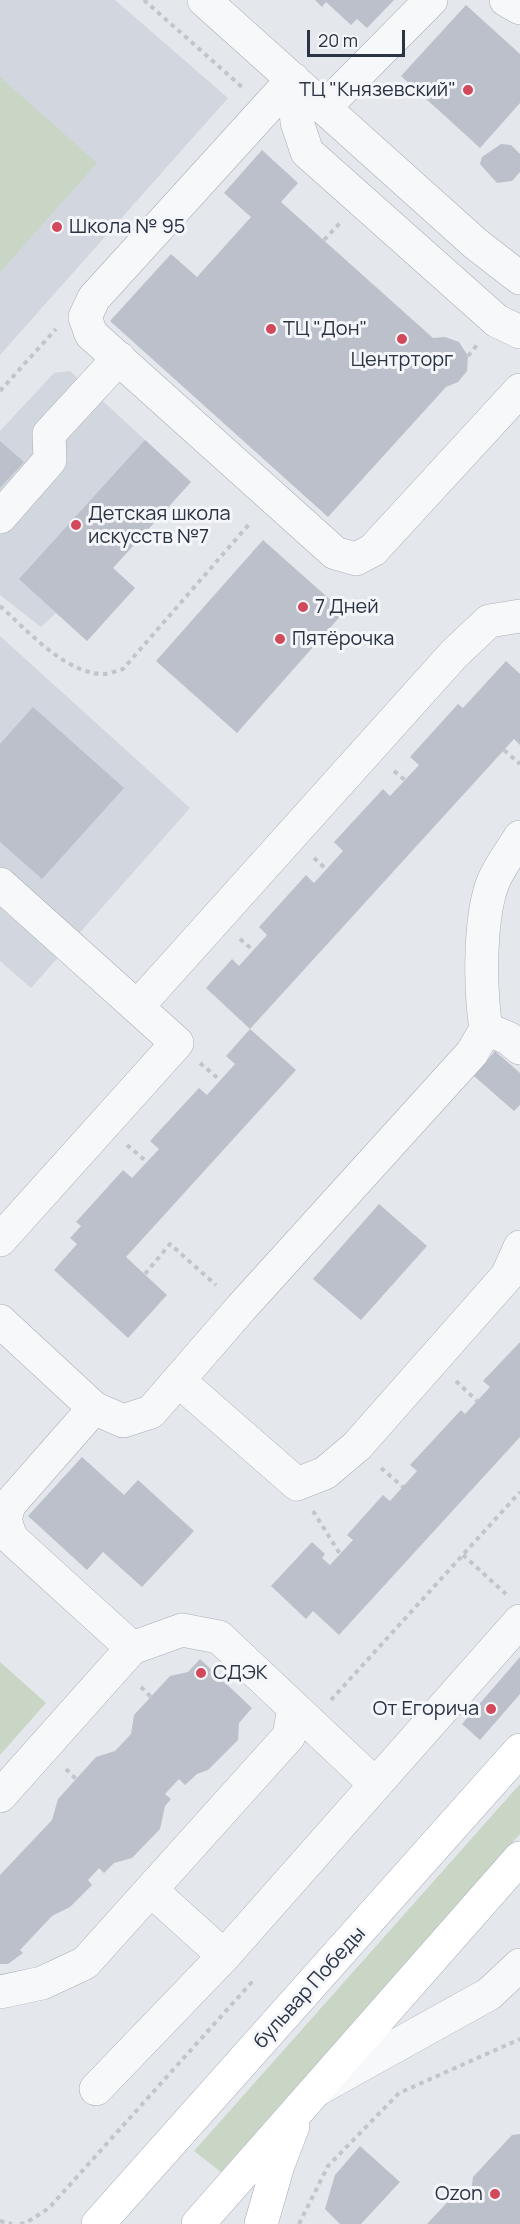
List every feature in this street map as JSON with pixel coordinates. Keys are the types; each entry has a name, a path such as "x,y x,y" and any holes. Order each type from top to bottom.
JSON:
{"main road":[{"name":"бульвар Победы","path":"98,2224 520,1750"},
{"path":"198,2224 520,1858"},
{"path":"261,2224 278,2165 308,2097"}],"street":[{"path":"204,0 476,244 520,278"},
{"path":"324,108 431,0"},
{"path":"506,0 520,8"},
{"path":"293,80 94,298 84,317 91,334 335,553 356,559 373,550 520,390"},
{"path":"293,80 297,122 307,152 497,321 520,332"},
{"path":"0,517 50,460 49,434 119,358"},
{"path":"137,1007 454,654 489,621 520,616"},
{"path":"0,1321 94,1408 123,1421 151,1412 241,1308 472,1053 486,1029 482,1004 484,915 492,883 520,837"},
{"path":"0,884 177,1043 0,1240"},
{"path":"486,1029 508,1038 520,1048"},
{"path":"179,1381 297,1484 325,1473 357,1446 507,1276 520,1247"},
{"path":"94,1408 9,1505 5,1520 11,1538 132,1648"},
{"path":"96,2089 224,1956 375,1784 516,1610"},
{"path":"0,1796 132,1648 182,1630 219,1637 375,1784"},
{"path":"0,1992 42,1983 85,1963 289,1736 302,1716"},
{"path":"152,1891 224,1956"},
{"path":"308,2097 489,1994 520,1965"}],"path":[{"path":"144,0 267,110"},
{"path":"0,391 53,331 84,317"},
{"path":"0,606 53,653 80,670 102,675 123,669 273,497"},
{"path":"504,750 520,764"},
{"path":"145,1274 170,1244 241,1308"},
{"path":"297,1484 340,1554"},
{"path":"302,1716 463,1556 520,1492"},
{"path":"463,1556 516,1610"},
{"path":"20,2224 26,2223 49,2208 251,1983 224,1956"},
{"path":"299,2224 328,2166 399,2093 520,2039"},
{"path":"0,2221 12,2224"}],"shaded area":[{"name":"Школа № 95","path":"0,0 115,0 228,98 0,355"},
{"name":"Детская школа искусств №7","path":"70,371 191,482 113,568 135,588 87,641 56,613 41,627 0,595 0,431 54,373"},
{"path":"0,636 190,808 31,988 0,961"}],"green space":[{"path":"0,77 97,163 0,272"},
{"path":"0,1662 46,1703 0,1755"},
{"path":"520,1784 520,1834 221,2172 194,2151"}],"building":[{"path":"315,0 394,0 367,28 357,19 351,25 326,2 322,7"},
{"name":"ТЦ \"Князевский\"","path":"466,5 520,54 520,103 480,148 401,76"},
{"path":"501,144 511,145 520,154 520,172 512,181 497,183 480,164 482,157"},
{"name":"ТЦ \"Дон\"","path":"262,150 298,183 281,202 433,338 445,337 459,342 468,356 467,371 458,382 446,387 328,517 110,321 171,254 197,277 251,217 224,193"},
{"path":"145,440 191,482 113,568 135,588 87,641 19,579"},
{"path":"0,441 24,462 0,488"},
{"path":"263,540 344,612 237,733 156,661"},
{"path":"506,661 520,674 520,745 514,739 250,1029 206,988 232,959 239,966 267,935 259,927 306,875 314,883 343,851 334,842 383,789 390,796 419,765 410,757 458,704 463,708"},
{"path":"33,707 124,788 42,879 0,842 0,744"},
{"path":"250,1029 296,1070 126,1257 167,1295 128,1338 54,1270 77,1244 70,1238 81,1226 76,1222 123,1170 132,1178 159,1149 150,1141 199,1088 207,1095 235,1064 226,1056"},
{"path":"495,1051 520,1073 520,1105 514,1111 474,1076"},
{"path":"379,1204 427,1246 361,1320 313,1279"},
{"path":"520,1342 520,1437 339,1635 313,1611 306,1619 271,1586 312,1542 325,1554 322,1558 330,1565 353,1540 347,1535 383,1495 390,1501 417,1471 410,1465 461,1410 465,1414 490,1387 483,1381"},
{"path":"82,1457 124,1495 138,1480 194,1531 142,1587 103,1552 87,1570 28,1516"},
{"name":"От Егорича","path":"520,1657 520,1694 480,1740 462,1724"},
{"path":"200,1659 252,1708 239,1723 238,1740 208,1770 197,1774 185,1785 179,1779 165,1794 171,1799 165,1806 160,1829 132,1858 114,1863 104,1873 99,1868 88,1880 92,1885 70,1907 52,1916 20,1950 23,1953 8,1964 0,1964 0,1875 52,1820 58,1799 96,1757 115,1751 131,1734 134,1715 170,1676 188,1672"},
{"path":"520,2134 520,2224 427,2224 456,2193 464,2200 471,2192 473,2177 512,2135"},
{"path":"360,2146 400,2182 361,2224 340,2224 325,2209 335,2175"}],"place":[{"name":"ТЦ \"Князевский\"","path":"468,90"},
{"name":"Школа № 95","path":"57,227"},
{"name":"ТЦ \"Дон\"","path":"271,329"},
{"name":"Центрторг","path":"402,339"},
{"name":"Детская школа искусств №7","path":"76,525"},
{"name":"7 Дней","path":"303,607"},
{"name":"Пятёрочка","path":"280,639"},
{"name":"СДЭК","path":"201,1673"},
{"name":"От Егорича","path":"491,1709"},
{"name":"Ozon","path":"495,2194"}]}
